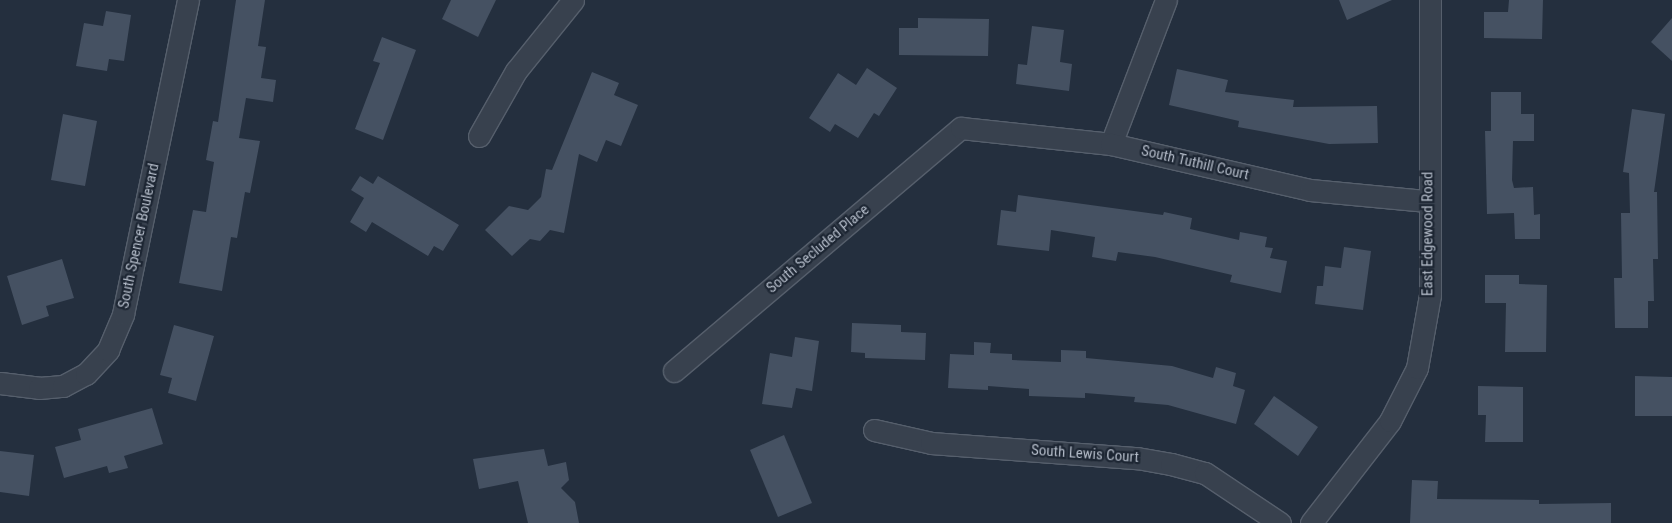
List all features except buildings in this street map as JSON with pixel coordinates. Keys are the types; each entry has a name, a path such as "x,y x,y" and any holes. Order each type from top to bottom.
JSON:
{"street":[{"name":"South Spencer Boulevard","path":"0,383 38,388 63,386 86,374 108,350 123,314 188,0"},
{"path":"479,136 516,71 573,0"},
{"path":"1111,144 1166,0"},
{"name":"East Edgewood Road","path":"1311,523 1390,421 1417,368 1430,295 1427,201 1430,0"},
{"name":"South Tuthill Court","path":"961,128 1111,144 1310,190 1427,201"},
{"name":"South Secluded Place","path":"674,371 961,128"},
{"name":"South Lewis Court","path":"874,430 931,444 1137,458 1171,464 1205,473 1280,523"}]}
